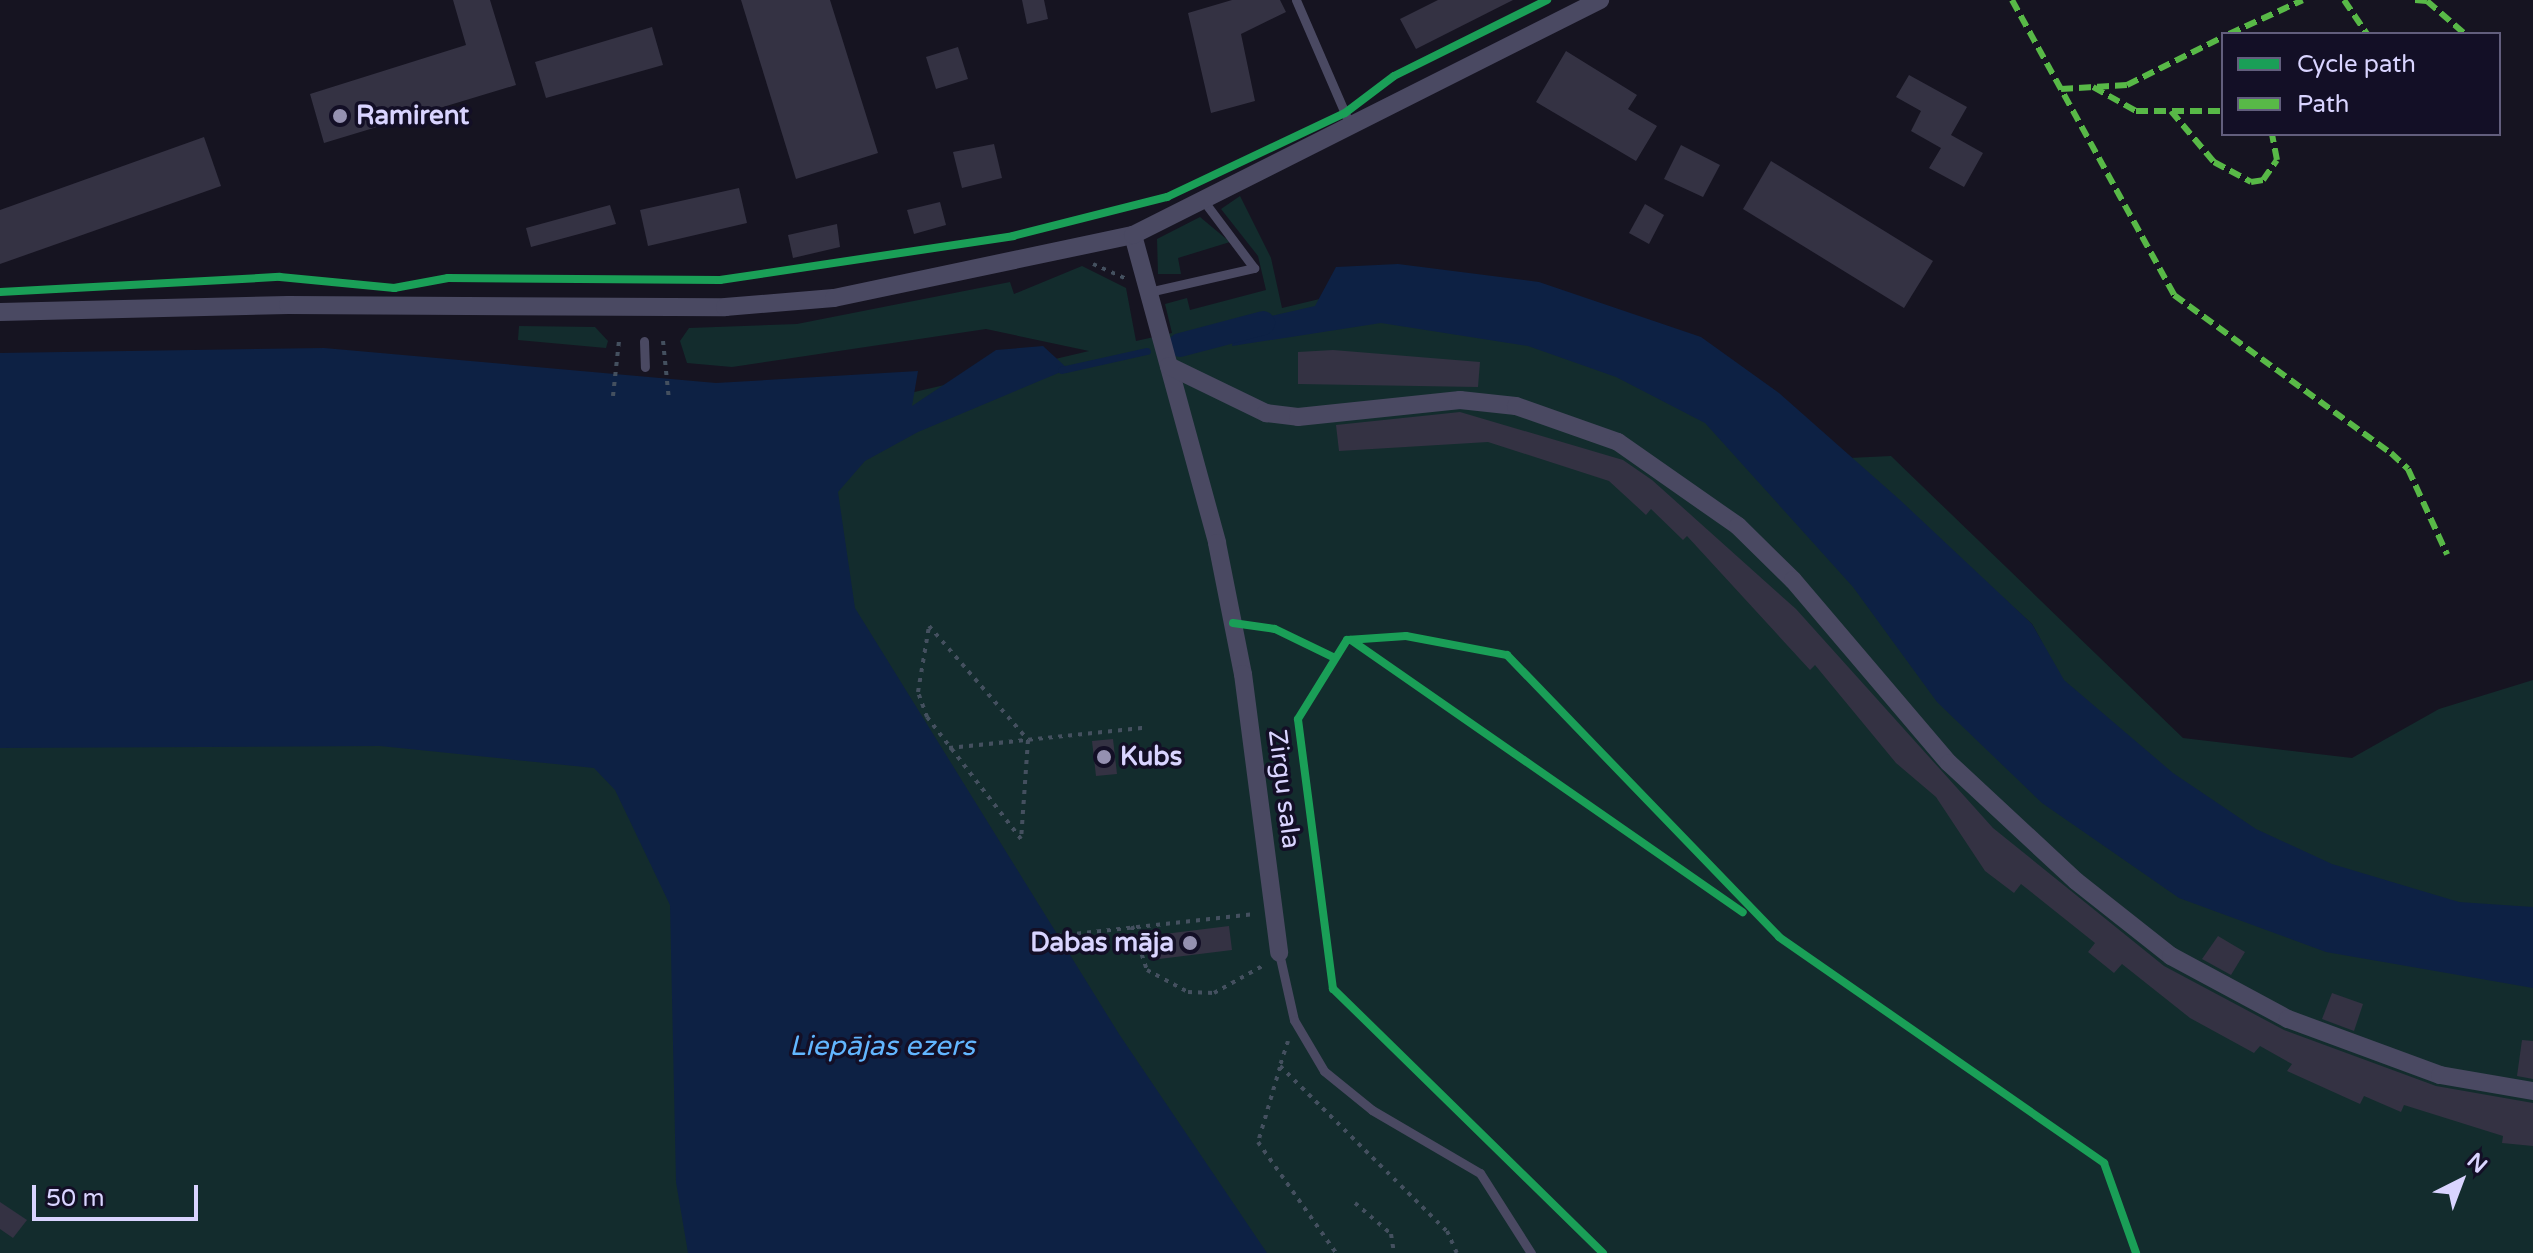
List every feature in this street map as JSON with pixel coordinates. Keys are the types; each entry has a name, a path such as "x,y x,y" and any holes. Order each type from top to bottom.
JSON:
{"street":[{"path":"0,312 786,304 1133,235 1206,204 1600,0"},
{"name":"Zirgu sala","path":"1133,235 1153,291 1243,674 1279,953"},
{"path":"1169,366 1266,413 1298,417 1460,400 1516,406 1618,442 1738,526 1793,580 1949,763 2076,881 2171,956 2288,1019 2440,1075 2533,1091"}],"lane":[{"path":"1296,0 1351,127"},
{"path":"1153,291 1254,268 1206,204"},
{"path":"644,341 645,367"},
{"name":"Zirgu sala","path":"1279,953 1294,1020 1335,1084 1480,1173 1509,1208 1531,1253"}],"path":[{"path":"1088,255 1133,288"},
{"path":"613,396 619,341"},
{"path":"663,341 669,400"},
{"path":"929,626 1028,740 1021,839 949,748 918,692 929,626"},
{"path":"949,748 1144,728"},
{"path":"1047,937 1205,917 1274,913"},
{"path":"1132,926 1147,970 1165,985 1214,993 1238,984 1279,953"},
{"path":"1294,1020 1258,1142 1336,1253"},
{"path":"1280,1066 1447,1231 1457,1253"},
{"path":"1355,1203 1391,1234 1394,1253"}],"green space":[{"path":"1240,196 1271,258 1282,308 1353,291 1620,346 2042,642 2032,624 1849,458 1891,456 2183,738 2352,758 2439,709 2533,680 2533,1253 0,1253 0,444 761,428 1089,351 986,329 732,367 687,363 680,341 689,328 797,324 1010,282 1014,294 1082,266 1126,288 1136,341 1172,333 1165,304 1187,298 1190,310 1266,290 1258,256 1221,209"},
{"path":"1200,217 1230,242 1178,258 1181,274 1158,274 1157,239"},
{"path":"519,326 595,327 608,341 606,348 518,340"}],"water":[{"path":"1398,264 1539,282 1701,337 1779,393 1900,500 2032,624 2064,680 2173,773 2256,829 2332,864 2459,902 2533,907 2533,988 2326,952 2179,898 2042,803 1937,702 1853,587 1705,423 1616,377 1528,346 1381,323 1232,346 1236,324 1315,306 1336,267"},
{"name":"Liepājas ezers","path":"1043,346 1068,369 918,432 865,461 838,492 855,608 1119,1034 1267,1253 688,1253 676,1182 670,905 615,790 594,768 380,746 0,748 0,353 324,348 716,383 918,371 912,406 996,350"}],"building":[{"path":"453,0 490,0 516,85 324,143 310,94 466,45"},
{"path":"741,0 830,0 878,153 796,179"},
{"path":"1022,0 1044,0 1048,19 1027,24"},
{"path":"1232,0 1280,0 1286,12 1241,34 1255,101 1211,113 1188,13"},
{"path":"1438,0 1513,0 1416,49 1400,19"},
{"path":"652,27 663,65 546,98 535,62"},
{"path":"958,47 968,79 936,89 926,57"},
{"path":"1566,51 1637,95 1628,109 1657,126 1636,161 1536,102"},
{"path":"1909,75 1967,107 1951,135 1983,153 1964,187 1929,168 1941,148 1911,131 1921,111 1896,97"},
{"path":"204,137 221,186 0,264 0,210"},
{"path":"994,144 1002,178 962,188 953,152"},
{"path":"1681,145 1720,165 1703,197 1664,179"},
{"path":"1771,161 1933,261 1904,308 1743,209"},
{"path":"739,188 747,223 648,246 640,210"},
{"path":"940,202 946,225 914,234 907,210"},
{"path":"1645,204 1664,215 1649,244 1629,233"},
{"path":"610,205 616,224 531,247 526,228"},
{"path":"837,224 840,247 793,258 788,235"},
{"path":"1333,350 1480,362 1478,387 1298,384 1298,352"},
{"path":"1460,412 1623,460 1652,480 1796,609 1993,828 2164,966 2284,1030 2436,1086 2533,1103 2533,1146 2502,1143 2503,1136 2404,1105 2401,1112 2364,1096 2360,1104 2287,1071 2292,1064 2260,1046 2254,1053 2190,1018 2122,964 2114,973 2088,952 2095,943 2021,884 2014,893 1985,871 1936,797 1896,763 1815,665 1810,670 1687,536 1683,540 1651,509 1646,515 1609,481 1488,442 1339,451 1336,425"},
{"name":"Kubs","path":"1113,739 1117,774 1096,776 1092,741"},
{"name":"Dabas māja","path":"1229,926 1232,950 1151,960 1148,936"},
{"path":"2218,936 2245,952 2231,975 2202,959"},
{"path":"2332,993 2363,1004 2354,1031 2322,1019"},
{"path":"2522,1040 2533,1041 2533,1079 2517,1076"},
{"path":"0,1202 27,1220 13,1238 0,1229"}],"waterway":[{"path":"1180,345 1263,323"},
{"path":"1061,370 1147,351"}],"marked path":[{"path":"2012,0 2174,295 2391,453 2408,469 2447,554"},
{"path":"2233,32 2303,0"},
{"path":"2344,0 2366,32"},
{"path":"2415,0 2427,1 2463,32"},
{"path":"2061,89 2127,85 2221,38"},
{"path":"2093,87 2136,111 2221,111"},
{"path":"2171,111 2214,162 2251,182 2263,180 2277,160 2272,136"}],"cycle path":[{"path":"0,292 280,277 394,288 448,278 720,280 1013,236 1167,197 1345,113 1394,76 1547,0"},
{"path":"1233,623 1275,629 1333,657"},
{"path":"1603,1253 1333,989 1298,719 1347,640 1406,636 1507,655 1779,937 2104,1163 2136,1253"},
{"path":"1351,640 1743,912"}],"place":[{"name":"Ramirent","path":"340,116"},
{"name":"Kubs","path":"1104,757"},
{"name":"Dabas māja","path":"1190,943"}]}
